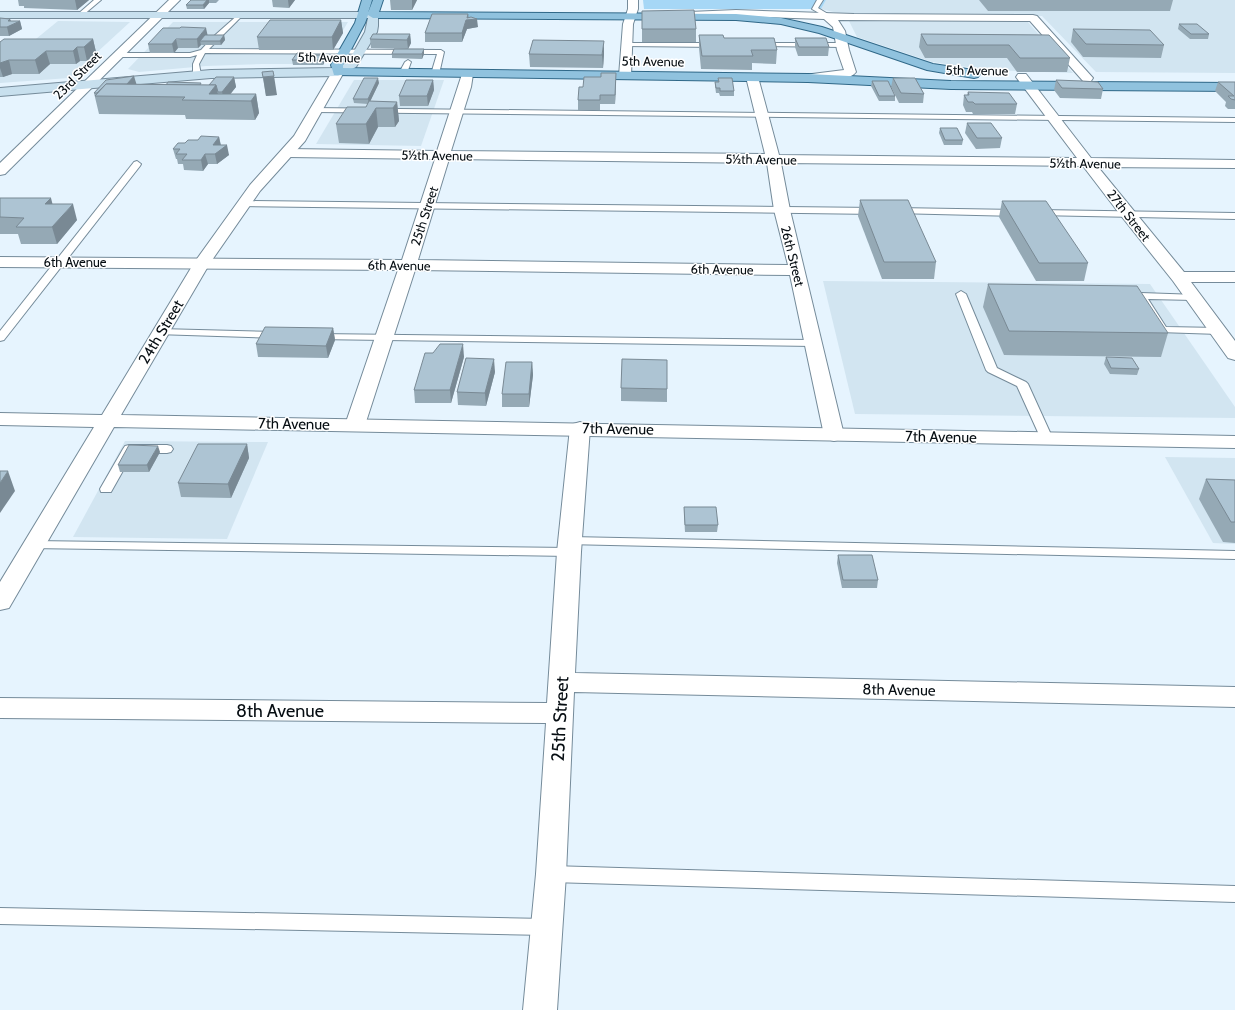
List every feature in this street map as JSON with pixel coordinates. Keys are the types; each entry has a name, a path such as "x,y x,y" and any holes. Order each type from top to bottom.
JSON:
{"main road":[{"name":"24th Street","path":"368,15 373,26 371,32 352,64 338,72 337,65 360,23 368,15 376,1"},
{"path":"0,15 368,15"},
{"name":"5th Avenue","path":"368,15 736,17 781,21 822,30 842,41 931,66 1026,81 1235,88"},
{"name":"5th Avenue","path":"0,92 240,72 338,72 405,68 435,74 808,78 903,83 1026,81 1087,78 1235,79"}],"street":[{"name":"23rd Street","path":"0,171 174,0"},
{"path":"625,76 628,24 631,16 633,0"},
{"path":"666,16 715,13 826,15 853,17 1033,18 1087,78"},
{"path":"808,78 848,73 849,68 842,41 834,21 826,15"},
{"name":"24th Street","path":"0,602 202,263 255,188 300,138 338,72"},
{"name":"25th Street","path":"355,425 428,206 456,111 465,87 467,74"},
{"name":"26th Street","path":"752,77 773,159 782,210 834,435"},
{"name":"27th Street","path":"1026,81 1127,214 1179,276 1234,351"},
{"name":"5½th Avenue","path":"288,153 1235,164"},
{"name":"6th Avenue","path":"0,262 797,270"},
{"path":"1179,276 1235,277"},
{"name":"7th Avenue","path":"0,419 580,428 834,435 1235,442"},
{"name":"25th Street","path":"540,1010 551,874 570,547 580,428"},
{"name":"8th Avenue","path":"562,682 1235,696"},
{"name":"8th Avenue","path":"0,708 560,713"}],"lane":[{"path":"80,15 98,0"},
{"path":"820,0 815,9 826,15"},
{"path":"197,75 196,64 203,51 240,15"},
{"path":"754,45 842,41"},
{"path":"626,45 722,45"},
{"path":"119,55 190,55 203,51 441,52 435,74"},
{"path":"316,110 1235,120"},
{"path":"0,338 137,164"},
{"path":"243,204 1235,216"},
{"path":"961,294 992,370 1022,384 1047,439"},
{"path":"1194,297 1142,296 1163,330 1219,331"},
{"path":"160,332 291,336"},
{"path":"307,336 384,339 813,343"},
{"path":"106,489 128,449 167,449"},
{"path":"34,545 570,547 1235,555"},
{"path":"551,874 1235,894"},
{"path":"0,916 546,927"}],"shaded area":[{"path":"643,0 826,0 821,9 644,9"},
{"path":"826,0 1235,0 1235,73 1096,72 1042,16 846,15 821,9"},
{"path":"858,19 1026,20 1073,73 989,70 932,62 857,37 849,21"},
{"path":"58,21 130,22 69,78 0,83 0,58 20,52"},
{"path":"173,22 348,22 323,64 206,66 139,72 128,69"},
{"path":"354,80 444,80 421,146 316,144"},
{"path":"823,281 1150,284 1235,407 1235,418 855,414"},
{"path":"125,441 268,442 227,539 73,537"},
{"path":"1165,457 1235,458 1235,544 1213,543"}],"building":[{"path":"191,0 207,0 203,5 186,5"},
{"path":"694,10 696,29 642,29 642,11"},
{"path":"432,14 468,14 467,18 471,17 477,19 466,20 462,33 425,33"},
{"path":"0,18 10,19 8,21 20,21 7,27 0,27"},
{"path":"270,20 341,20 332,37 257,37"},
{"path":"1179,24 1197,24 1209,34 1191,34"},
{"path":"163,28 206,28 197,39 176,39 172,44 148,44"},
{"path":"1073,29 1150,30 1164,45 1086,44"},
{"path":"373,34 410,34 407,40 370,39"},
{"path":"921,34 1049,35 1070,58 1020,58 1009,45 927,45"},
{"path":"205,35 224,35 220,41 200,41"},
{"path":"699,35 723,35 724,38 774,38 777,50 751,50 753,56 702,56"},
{"path":"795,38 826,38 829,47 799,47"},
{"path":"4,39 93,39 84,47 77,47 73,51 46,51 35,60 9,60 0,63 0,42"},
{"path":"533,40 604,41 602,55 529,54"},
{"path":"394,49 424,49 422,54 392,54"},
{"path":"297,53 307,53 306,55 326,55 323,60 292,60"},
{"path":"273,71 274,76 263,77 262,72"},
{"path":"601,73 616,73 615,95 600,95 600,100 578,100 579,87 583,87 584,77 601,77"},
{"path":"134,76 127,84 106,84 97,93 94,93 106,80"},
{"path":"216,77 234,77 222,92 218,92 216,85 209,85"},
{"path":"364,78 378,78 368,99 353,99"},
{"path":"718,78 732,78 734,91 720,91 720,88 716,88 715,82 719,82"},
{"path":"893,78 915,78 924,94 901,93"},
{"path":"406,80 433,80 427,96 399,96"},
{"path":"1056,80 1098,82 1103,89 1062,88"},
{"path":"872,81 888,81 895,96 879,96"},
{"path":"168,82 201,83 200,85 166,85"},
{"path":"1218,82 1235,82 1235,100 1228,96 1234,96"},
{"path":"106,84 216,85 209,94 256,94 251,101 182,100 185,97 95,96"},
{"path":"968,92 1009,93 1017,104 975,104 973,102 968,102 964,95 969,95"},
{"path":"369,101 397,102 393,108 376,108 366,124 336,124 347,107 366,107"},
{"path":"967,123 991,123 1002,138 977,138"},
{"path":"940,128 957,128 963,140 945,140"},
{"path":"201,136 219,137 213,145 227,145 215,154 205,154 201,160 182,160 187,154 176,154 180,149 173,149 178,143 185,143 188,140 198,140"},
{"path":"0,198 51,198 45,204 73,204 52,227 16,227 24,218 0,217"},
{"path":"860,200 908,200 936,262 884,262"},
{"path":"1002,201 1046,201 1088,263 1039,263"},
{"path":"988,284 1137,286 1168,333 1009,331"},
{"path":"265,327 333,328 326,346 256,344"},
{"path":"440,344 463,344 450,390 414,390 425,353 433,353"},
{"path":"1106,357 1132,358 1139,369 1111,368"},
{"path":"466,358 494,359 485,393 457,392"},
{"path":"622,359 667,360 667,389 621,388"},
{"path":"506,362 532,362 529,394 502,394"},
{"path":"198,444 247,444 228,484 178,483"},
{"path":"129,445 158,446 147,465 118,465"},
{"path":"0,471 8,471 0,483"},
{"path":"1206,479 1235,480 1235,522 1231,522"},
{"path":"684,507 716,507 718,525 685,525"},
{"path":"838,555 872,555 878,580 843,580"}]}
